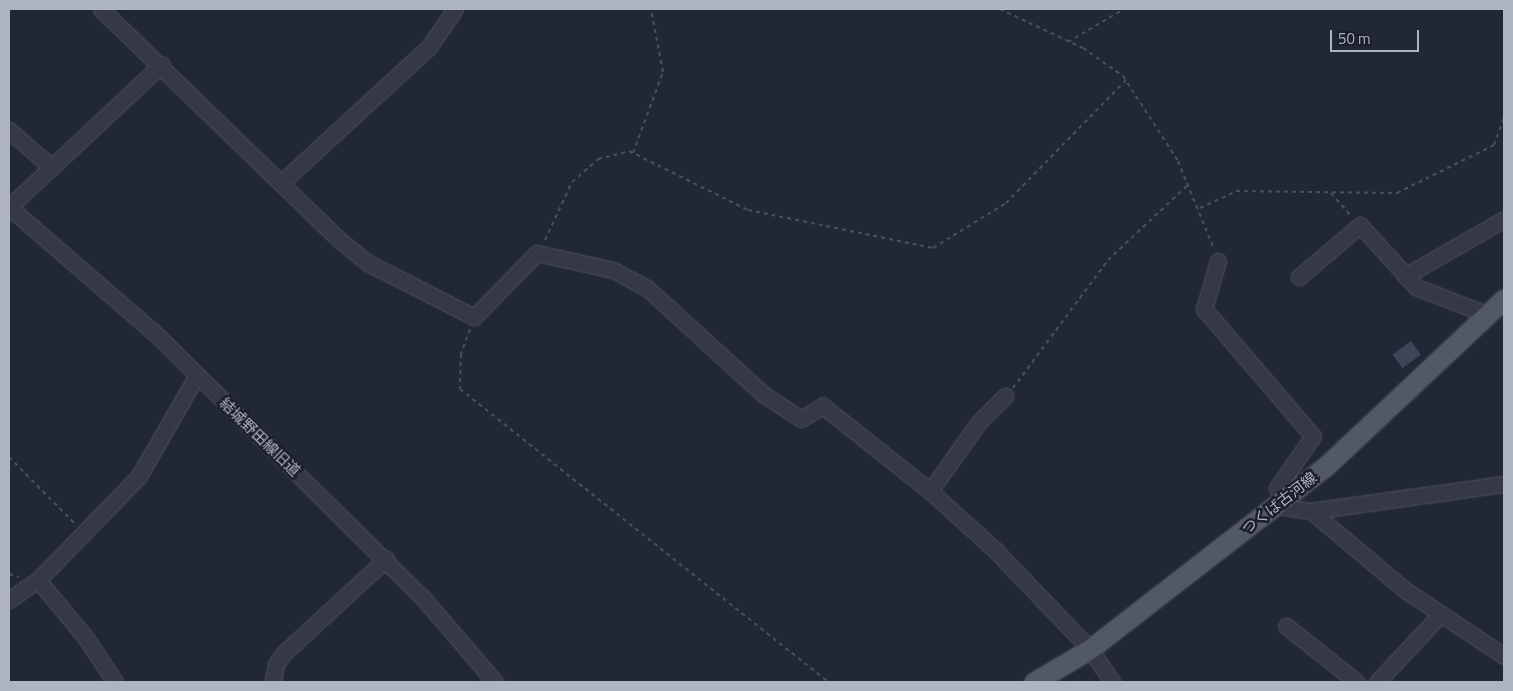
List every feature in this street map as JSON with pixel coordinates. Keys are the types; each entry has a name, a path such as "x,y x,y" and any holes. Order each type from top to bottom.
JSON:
{"main road":[{"name":"つくば古河線","path":"1034,682 1090,649 1282,502 1370,429 1504,299"}],"street":[{"path":"101,9 162,64 368,263 474,317 537,253 613,270 647,288 763,394 802,419 823,406 930,490 995,550 1090,649 1112,682"},
{"path":"282,182 429,47 456,9"},
{"path":"9,207 50,166 162,64"},
{"path":"9,130 50,166"},
{"name":"結城野田線旧道","path":"9,207 197,375 386,559 495,682"},
{"path":"1405,276 1504,219"},
{"path":"1299,276 1360,225 1416,287 1488,315"},
{"path":"1218,261 1204,309 1313,436 1277,488 1282,502 1311,511 1364,559 1440,615 1504,656"},
{"path":"9,600 38,580 139,476 197,375"},
{"path":"930,490 979,422 1005,396"},
{"path":"1311,511 1504,484"},
{"path":"273,682 276,664 284,653 386,559"},
{"path":"38,580 86,638 115,682"},
{"path":"1376,682 1440,615"},
{"path":"1286,626 1357,682"}],"path":[{"path":"632,153 663,72 651,9"},
{"path":"1000,9 1068,42 1126,80 1189,184 1200,208 1218,261"},
{"path":"1068,42 1124,9"},
{"path":"537,253 572,182 598,159 632,153 748,210 933,248 1006,203 1126,80"},
{"path":"1200,208 1236,191 1396,193 1415,188 1494,145 1504,117"},
{"path":"1005,396 1030,370 1108,260 1189,184"},
{"path":"1330,192 1360,225"},
{"path":"474,317 461,354 460,389 828,682"},
{"path":"9,457 84,534"}],"building":[{"path":"1411,341 1421,355 1402,368 1392,355"}]}
